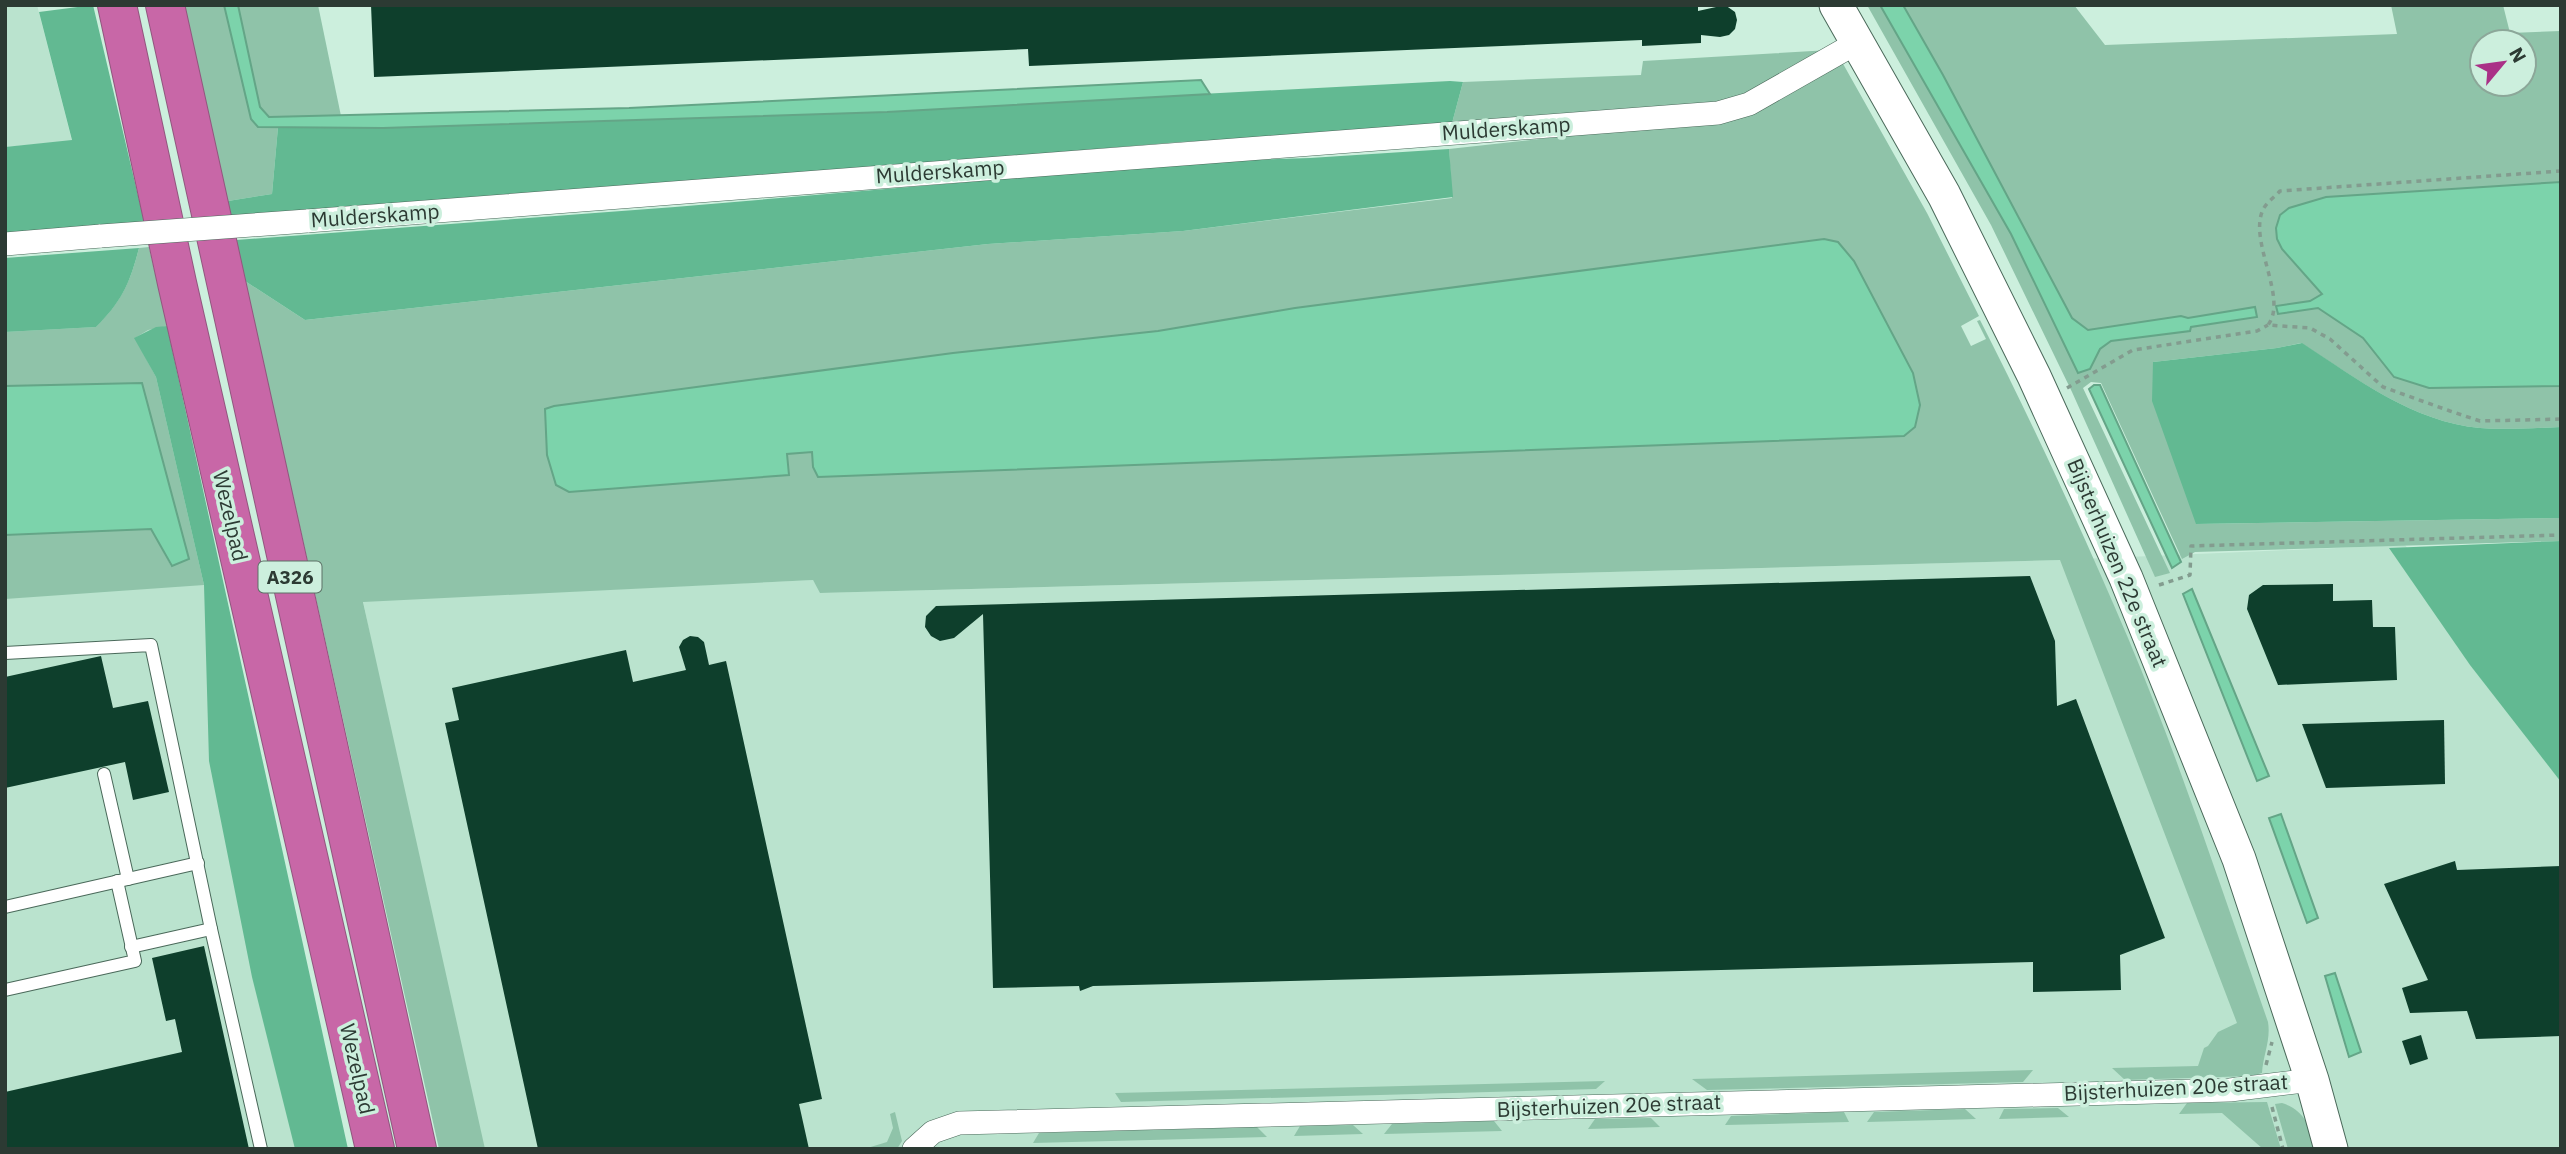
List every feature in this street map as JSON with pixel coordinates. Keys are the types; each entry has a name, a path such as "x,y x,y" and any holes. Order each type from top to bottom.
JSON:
{"highway":[{"name":"Wezelpad","path":"117,5 180,297 376,1149"},
{"name":"Wezelpad","path":"165,5 417,1149"}],"main road":[{"name":"Bijsterhuizen 22e straat","path":"1836,5 1962,231 2034,376 2126,578 2239,859 2312,1080 2331,1149"}],"street":[{"name":"Mulderskamp","path":"5,244 1718,113 1749,104 1858,42"},
{"name":"Bijsterhuizen 20e straat","path":"914,1149 933,1132 959,1124 2230,1090 2312,1080"}],"lane":[{"path":"5,653 151,645 261,1149"},
{"path":"5,990 135,961 104,774"},
{"path":"5,906 198,863"},
{"path":"131,947 211,929"}],"path":[{"path":"2066,389 2133,350 2257,331 2269,325 2274,318 2273,296 2260,236 2261,214 2266,204 2280,191 2561,171"},
{"path":"2269,325 2310,328 2330,339 2383,387 2460,415 2480,421 2561,419"},
{"path":"2154,586 2190,575 2191,546 2561,535"},
{"path":"2273,1037 2266,1056 2267,1087 2283,1149"}],"shaded area":[{"path":"5,5 37,5 72,141 5,147"},
{"path":"93,5 145,225 5,235 5,147 72,140 39,12"},
{"path":"181,5 224,5 251,119 258,127 278,127 272,194 228,201"},
{"path":"224,5 238,5 260,107 269,117 629,108 1201,80 1210,94 887,112 383,128 258,127 251,119"},
{"path":"238,5 318,5 341,116 266,116 260,107"},
{"path":"1867,5 1880,5 2011,234 2078,373 2090,369 2100,349 2111,341 2190,331 2190,327 2256,317 2255,307 2088,330 2071,318 1943,75 1903,5 2074,5 2105,45 2397,34 2391,5 2503,5 2509,28 2468,28 2468,98 2538,98 2538,32 2561,31 2561,182 2326,197 2290,259 2323,294 2310,301 2277,307 2278,314 2318,308 2363,338 2394,377 2429,388 2561,386 2561,427 2480,428 2432,417 2408,408 2364,384 2301,343 2153,362 2197,524 2561,518 2561,541 2195,552 2182,559 2101,383 2091,382 2083,388 2170,573 2155,577 2072,392 1991,225"},
{"path":"1880,5 1903,5 2072,318 2088,330 2255,307 2257,317 2191,327 2190,331 2111,341 2100,349 2090,369 2078,373 2011,234"},
{"path":"1830,50 1735,103 1451,127 1463,82 1641,75 1643,61"},
{"path":"1842,62 1927,213 1979,316 1961,326 1971,346 1986,339 1977,321 1980,320 2057,477 2128,638 2184,781 2268,1022 2262,1073 2251,1076 2125,1080 2112,1068 2198,1066 2204,1048 2218,1032 2237,1023 2060,560 820,593 813,580 363,602 485,1149 439,1149 245,281 305,320 988,244 1183,231 1452,198 1449,149 1720,119","holes":["1824,239 1904,436 813,467 813,452 786,454 788,475 725,479 547,455 545,409 953,353 1158,331 1295,308"]},
{"path":"1463,82 1451,127 1180,142 225,217 228,201 272,194 278,127 383,128 820,114"},
{"path":"1449,149 1453,197 1183,231 988,244 305,320 245,281 236,240 675,207 1177,162 1310,158"},
{"path":"2561,182 2561,386 2429,388 2394,377 2363,338 2318,308 2278,314 2276,306 2310,301 2322,294 2282,249 2277,239 2276,228 2280,215 2289,208 2326,197"},
{"path":"1824,239 1838,242 1854,261 1913,373 1920,405 1915,427 1904,436 818,477 813,467 812,452 787,454 789,475 569,492 556,485 547,455 545,409 554,406 953,353 1158,331 1295,308"},
{"path":"149,247 167,326 148,330 135,338 156,377 204,585 5,599 5,535 151,529 171,566 142,384 5,386 5,332 96,327 124,291 139,248"},
{"path":"139,248 124,291 96,327 5,332 5,258"},
{"path":"141,278 319,1149 5,1149 5,287"},
{"path":"167,326 348,1149 295,1149 252,977 209,761 204,585 156,377 134,338 156,327"},
{"path":"2302,343 2364,384 2408,408 2432,417 2480,428 2561,427 2561,518 2196,524 2152,401 2153,362"},
{"path":"142,383 189,559 172,566 151,529 5,535 5,386"},
{"path":"2100,385 2181,562 2172,568 2089,389"},
{"path":"2561,541 2561,782 2470,665 2389,548"},
{"path":"2405,545 2561,747 2561,1149 475,1149 363,601 813,580 821,593 2060,560"},
{"path":"2192,589 2269,776 2257,781 2183,594"},
{"path":"2281,814 2318,918 2307,923 2269,818"},
{"path":"2335,973 2361,1052 2349,1057 2325,976"},
{"path":"2033,1070 2023,1082 1707,1090 1692,1079"},
{"path":"1605,1081 1596,1089 1121,1102 1115,1093"},
{"path":"2267,1102 2281,1149 2263,1149 2222,1113 2179,1114 2187,1103"},
{"path":"2282,1103 2301,1115 2319,1149 2288,1149 2275,1104"},
{"path":"2058,1108 2069,1117 1999,1119 2004,1109"},
{"path":"1965,1109 1976,1119 1867,1122 1874,1112"},
{"path":"895,1112 902,1141 897,1149 864,1149 887,1142 893,1128 890,1114"},
{"path":"1844,1112 1849,1122 1725,1125 1731,1116"},
{"path":"1651,1118 1660,1127 1588,1129 1595,1119"},
{"path":"1494,1121 1502,1131 1384,1134 1392,1124"},
{"path":"1353,1125 1363,1134 1294,1136 1300,1126"},
{"path":"1257,1127 1267,1137 1033,1143 1039,1133"}],"building":[{"path":"371,5 1698,5 1698,11 1725,5 1735,12 1737,20 1735,29 1729,35 1701,35 1701,43 1642,46 1642,40 1029,66 1028,49 374,77"},
{"path":"2030,576 2055,641 2057,706 2076,699 2165,938 2120,955 2121,990 2033,992 2033,962 1093,986 1080,991 1079,986 993,988 983,614 954,638 940,641 931,636 925,627 926,616 936,606"},
{"path":"2333,584 2333,601 2372,600 2373,627 2395,627 2397,680 2278,685 2247,609 2249,595 2263,585"},
{"path":"690,636 698,637 704,642 709,665 726,661 822,1099 799,1104 809,1149 538,1149 445,723 459,720 452,688 626,650 633,682 686,670 679,647 683,640"},
{"path":"101,656 113,708 148,701 169,792 133,800 125,762 5,788 5,677"},
{"path":"2444,720 2445,784 2326,788 2302,724"},
{"path":"2455,861 2457,870 2561,866 2561,1036 2476,1039 2467,1011 2410,1013 2402,988 2428,980 2384,884"},
{"path":"204,946 249,1149 5,1149 5,1092 182,1052 175,1019 166,1021 152,958"},
{"path":"2421,1035 2428,1059 2410,1065 2402,1041"}]}
